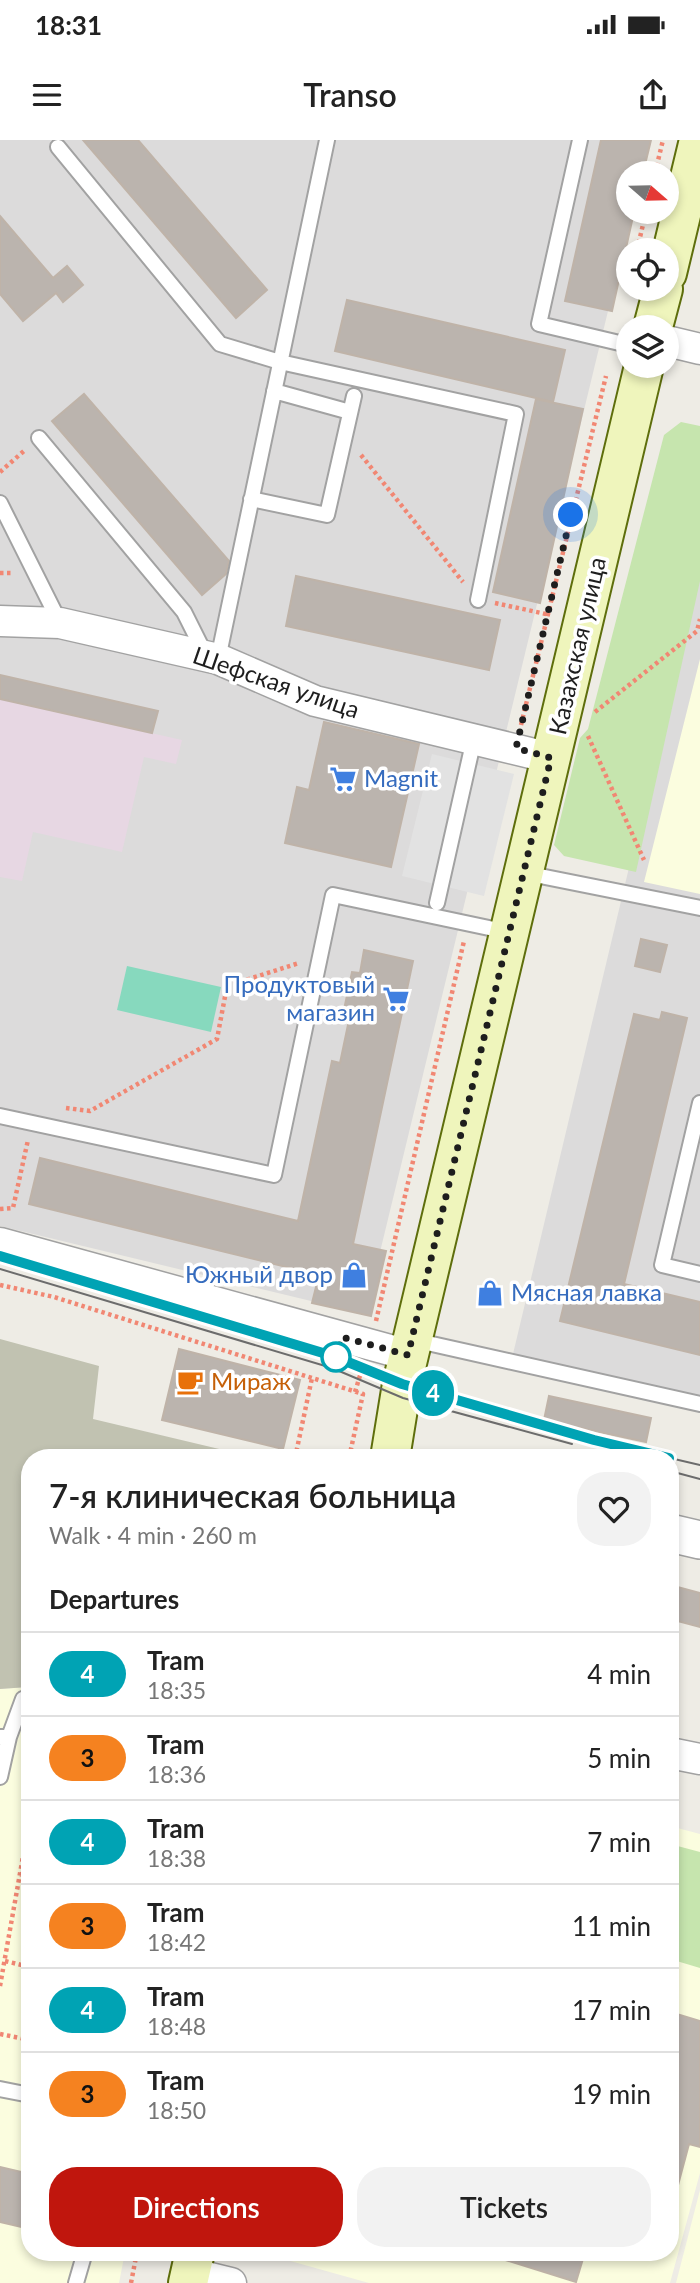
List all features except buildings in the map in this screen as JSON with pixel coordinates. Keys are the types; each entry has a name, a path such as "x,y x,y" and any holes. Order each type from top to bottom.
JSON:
{"main road":[{"path":"675,238 699,140"},
{"name":"Казахская улица","path":"392,1449 410,1348 523,873 533,753 641,378"}],"street":[{"path":"679,344 700,349"},
{"name":"Шефская улица","path":"0,621 60,623 213,658 315,701 533,753"},
{"path":"0,1243 410,1348"},
{"path":"679,1535 700,1540"},
{"path":"679,1755 700,1759"},
{"path":"191,2270 230,2283"}],"lane":[{"path":"213,658 251,499 327,140"},
{"path":"580,140 539,324 616,343"},
{"path":"58,148 220,344 280,362 516,414 478,600"},
{"path":"274,391 350,412"},
{"path":"251,499 327,516 354,396"},
{"path":"39,438 184,612 213,658"},
{"path":"0,503 60,623"},
{"path":"437,903 474,739"},
{"path":"523,873 700,908"},
{"path":"0,1116 274,1175 333,895 509,932"},
{"path":"700,1103 662,1265 700,1273"},
{"path":"410,1348 700,1404"},
{"path":"0,1777 4,1737 21,1703"},
{"path":"0,2089 21,2093"},
{"path":"76,2283 82,2261"}],"path":[{"path":"658,161 663,140"},
{"path":"533,753 546,614 616,365"},
{"path":"345,436 478,600 546,614"},
{"path":"0,472 39,438"},
{"path":"592,714 697,631 700,619"},
{"path":"587,735 644,860"},
{"path":"379,1311 468,923"},
{"path":"0,1209 13,1208 32,1123 40,1104 90,1111 217,1039 227,986 320,956"},
{"path":"0,1285 54,1297 363,1394 351,1449"},
{"path":"297,1449 312,1378"},
{"path":"0,1986 21,1868"},
{"path":"5,1961 21,1965"},
{"path":"0,2034 21,2038"},
{"path":"131,2283 135,2261"}],"shaded area":[{"path":"0,140 650,140 645,161 616,161 616,224 629,224 626,238 616,238 616,278 365,1314 0,1226"},
{"path":"700,570 700,1400 513,1354"},
{"path":"700,659 700,894 644,882"},
{"path":"0,699 182,740 176,764 144,757 122,852 33,832 22,881 0,877"},
{"path":"432,754 514,774 484,896 402,876"},
{"path":"0,1339 99,1366 93,1419 219,1449 21,1449 21,1688 0,1689"},
{"path":"21,1688 21,2261 123,2261 119,2283 0,2283 0,1689"},
{"path":"679,1828 700,1834 700,2173 679,2250"},
{"path":"700,2190 700,2283 676,2283"},
{"path":"290,2261 676,2261 670,2283 369,2283"}],"green space":[{"path":"681,422 700,426 700,581 636,872 564,856 554,845 580,738 588,729 664,435"},
{"path":"127,966 221,987 211,1032 117,1010"},
{"path":"679,1846 700,1852 700,1968 679,1962"}],"tram line":[{"path":"0,1256 333,1356 402,1384 632,1449"},
{"name":"4","path":"0,1256 333,1356 402,1384 632,1449"},
{"path":"0,1269 332,1368 403,1398 572,1444"},
{"path":"679,1460 700,1465"},
{"path":"679,1473 700,1479"}],"place":[{"name":"Magnit","path":"343,779"},
{"name":"Продуктовый магазин","path":"396,999"},
{"name":"Южный двор","path":"354,1275"},
{"name":"Мясная лавка","path":"490,1293"},
{"name":"Мираж","path":"190,1382"}],"route":[{"path":"336,1357 342,1337 408,1355 551,758 516,748 571,515"}]}
